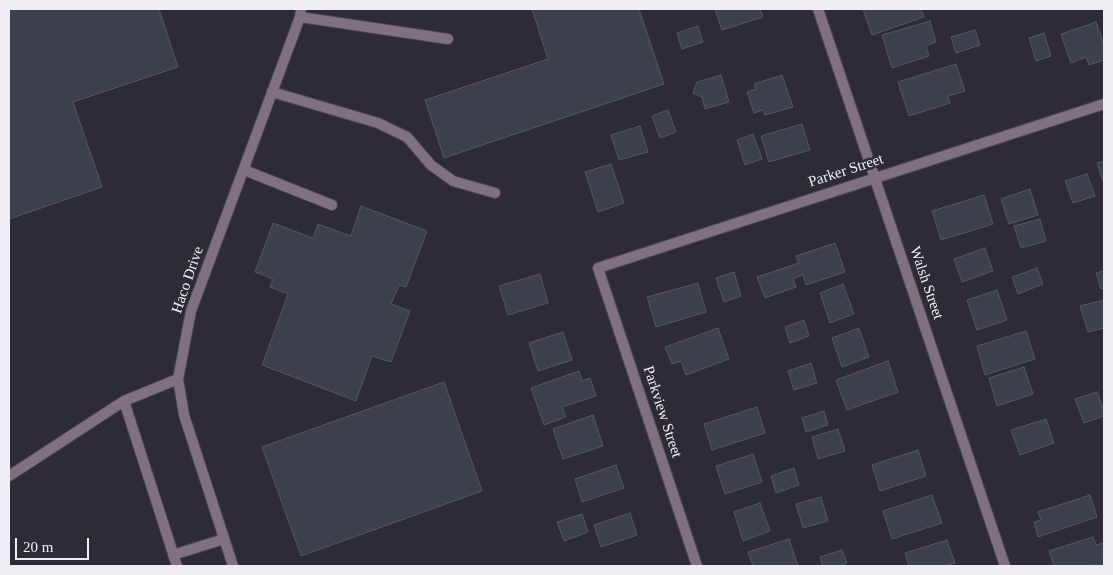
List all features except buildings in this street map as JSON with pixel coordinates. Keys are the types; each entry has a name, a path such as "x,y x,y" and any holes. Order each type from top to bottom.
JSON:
{"street":[{"name":"Walsh Street","path":"818,9 1005,566"},
{"path":"300,13 448,39"},
{"name":"Haco Drive","path":"233,566 184,415 178,380 191,312 300,13"},
{"path":"272,92 378,123 406,137 431,165 453,181 495,193"},
{"name":"Parker Street","path":"598,268 1104,104"},
{"path":"244,170 332,206"},
{"name":"Parkview Street","path":"598,268 697,566"},
{"path":"9,476 124,401 178,380"},
{"path":"124,401 177,566"},
{"path":"173,555 224,539"}]}
